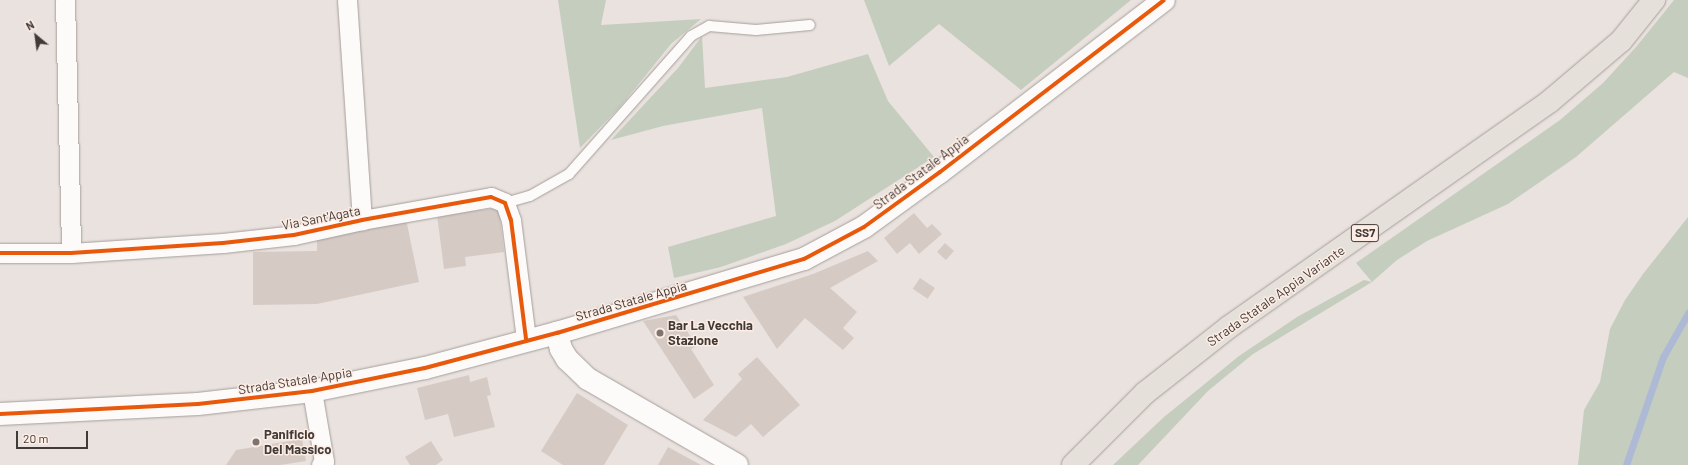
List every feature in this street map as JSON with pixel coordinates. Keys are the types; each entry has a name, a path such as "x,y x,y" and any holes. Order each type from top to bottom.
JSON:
{"main road":[{"name":"Strada Statale Appia Variante","path":"1073,465 1145,393 1229,328 1549,102 1621,41 1654,0"}],"street":[{"path":"65,0 71,253"},
{"path":"346,0 362,220"},
{"name":"Strada Statale Appia","path":"0,414 198,404 312,391 425,368 526,339 557,333 804,259 864,226 940,172 1164,0"},
{"name":"Via Sant'Agata","path":"0,253 71,253 231,242 294,235 362,220 491,197 505,203"},
{"path":"505,203 511,220 526,339"},
{"path":"557,333 561,349 568,359 588,379 737,465"},
{"path":"312,391 324,461 321,465"}],"lane":[{"path":"505,203 530,196 569,174 691,36 709,26 756,30 810,25"}],"green space":[{"path":"558,0 606,0 601,25 701,19 671,44 620,107 580,148"},
{"path":"864,0 1131,0 1021,90 939,24 889,66"},
{"path":"1674,0 1688,0 1688,78 1674,72 1576,157 1508,204 1427,241 1397,260 1372,282 1356,263 1560,120 1603,83 1636,47"},
{"path":"702,36 705,88 787,77 868,54 888,101 934,157 835,221 786,244 721,267 674,278 668,247 776,216 762,108 663,126 611,140 678,68"},
{"path":"1688,217 1688,465 1578,465 1584,410 1600,382 1610,329 1625,300 1643,274"},
{"path":"1364,280 1372,282 1253,354 1208,391 1138,465 1113,465 1164,417 1239,356 1297,317"}],"building":[{"path":"499,208 504,252 465,257 466,266 444,269 437,215"},
{"path":"914,213 927,228 932,224 942,234 919,254 910,243 897,254 884,238"},
{"path":"406,219 419,282 317,304 253,305 253,252 317,251 317,240"},
{"path":"945,243 954,251 946,260 937,252"},
{"path":"868,251 878,261 830,288 857,312 843,328 854,338 843,350 805,318 777,349 743,297 813,274"},
{"path":"920,278 935,288 928,299 913,289"},
{"path":"676,315 697,346 691,349 714,385 694,399 643,321"},
{"path":"757,357 800,405 763,437 751,424 736,437 703,420 742,379 738,374"},
{"path":"469,375 470,382 487,377 491,395 487,396 495,427 454,437 448,414 425,420 417,388"},
{"path":"577,393 628,425 604,465 563,465 541,451"},
{"path":"302,439 306,461 280,465 226,465 236,450"},
{"path":"431,441 443,460 436,465 410,465 405,457"},
{"path":"668,447 701,465 658,465"}],"waterway":[{"path":"1626,465 1663,357 1688,313"}],"cycle path":[{"path":"0,414 198,404 312,391 425,368 557,333 804,259 864,227 940,172 1164,0"},
{"path":"0,253 71,253 223,243 294,235 362,220 491,197 505,203 511,220 526,339"}],"place":[{"name":"Bar La Vecchia Stazione","path":"660,333"},
{"name":"Panificio Del Massico","path":"256,442"}]}
